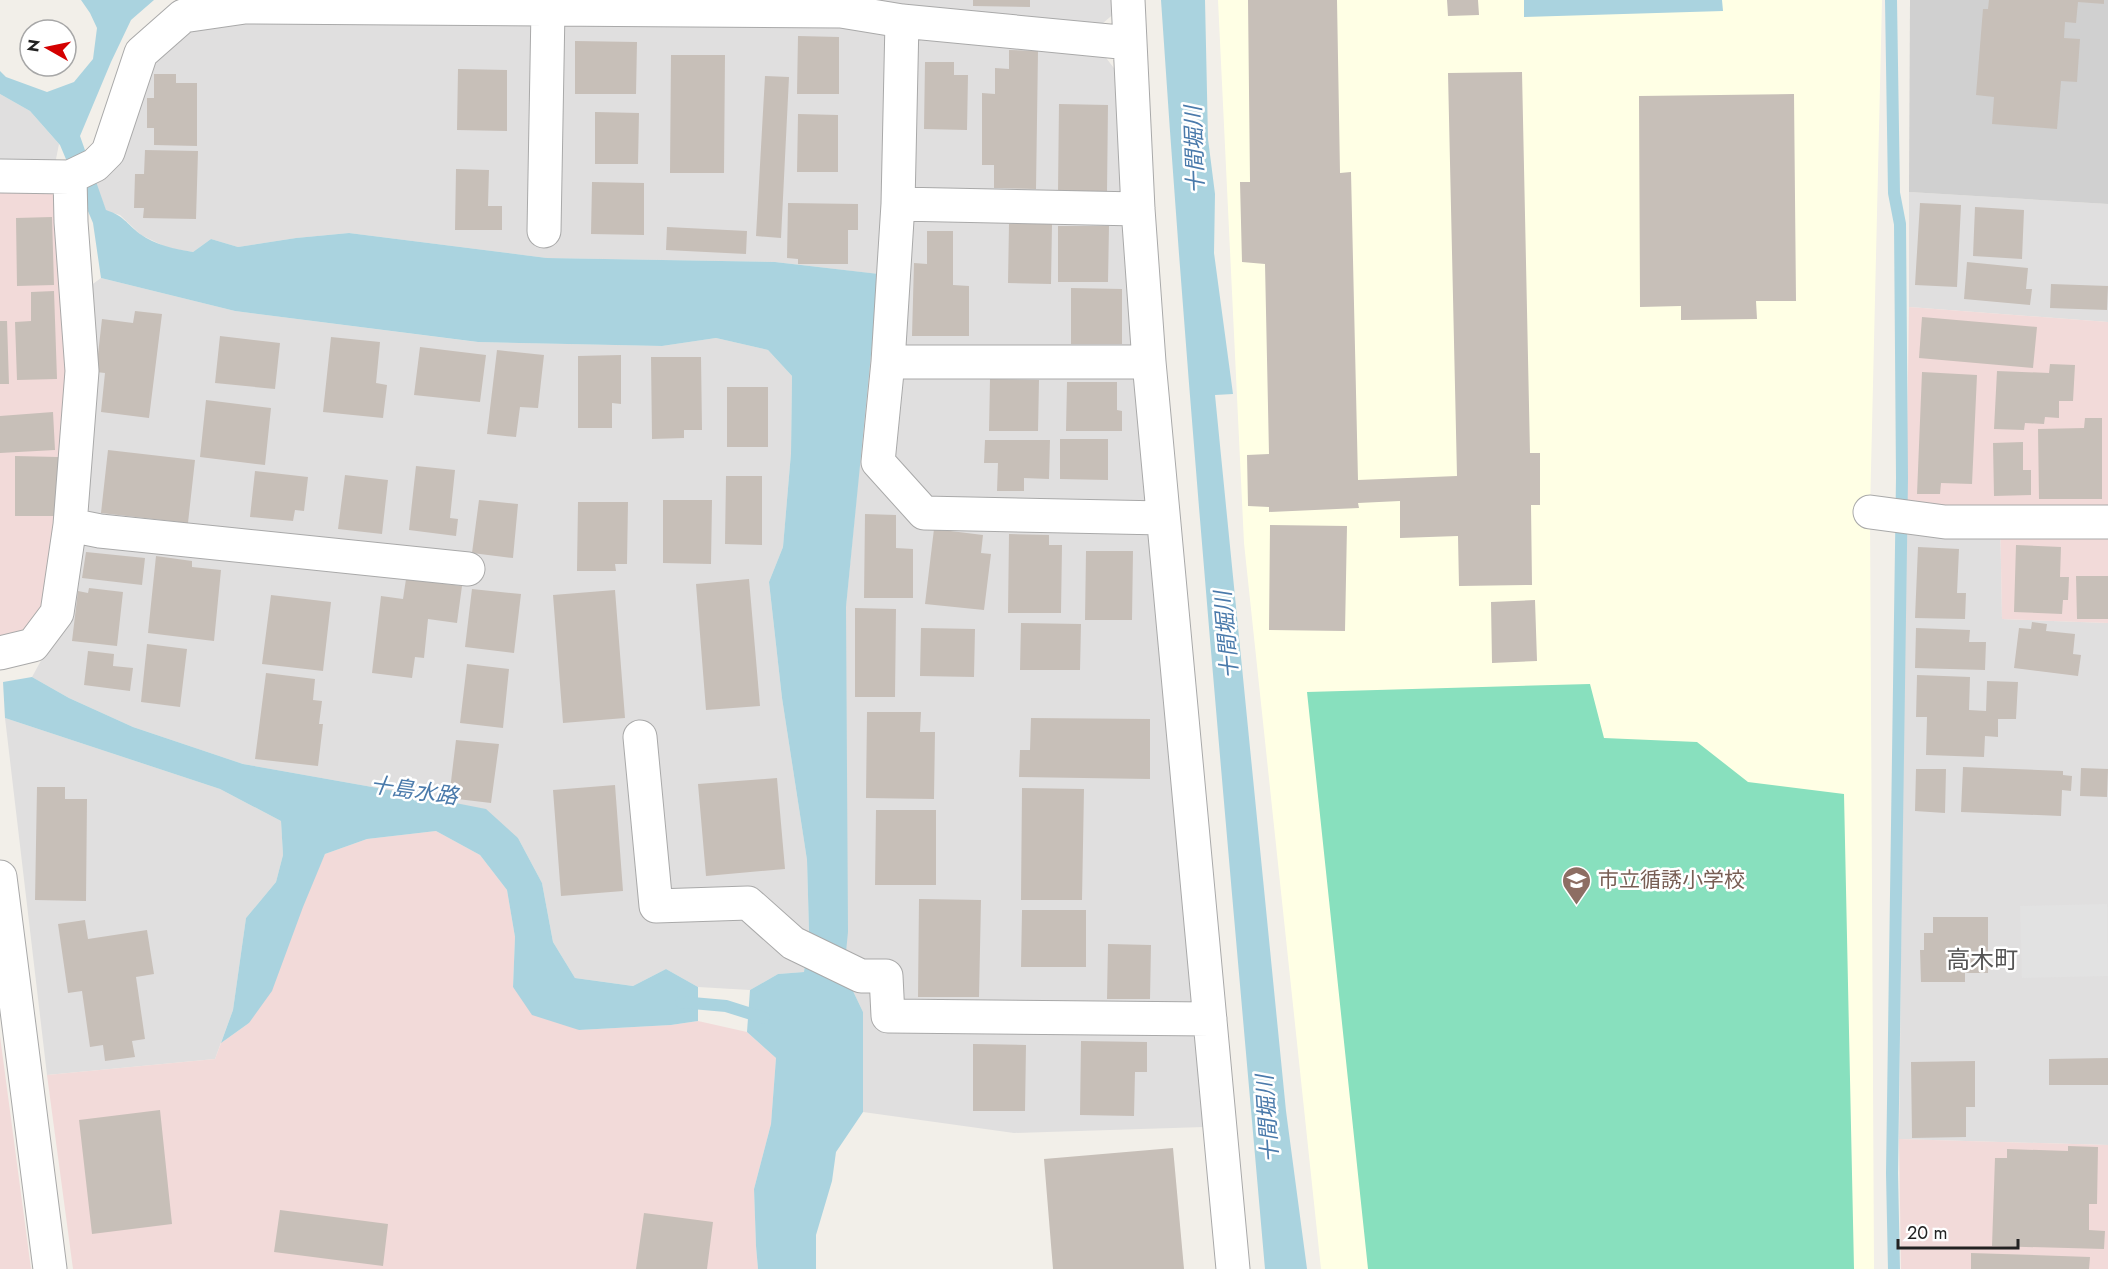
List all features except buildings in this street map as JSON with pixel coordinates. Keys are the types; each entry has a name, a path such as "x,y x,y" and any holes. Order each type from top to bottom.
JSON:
{"street":[{"path":"1128,0 1138,209 1149,362 1233,1269"},
{"path":"0,176 82,171 108,152 141,53 183,16 245,7 303,4 548,9 842,5 902,21 1130,43"},
{"path":"544,231 548,9"},
{"path":"902,21 898,204 888,362 878,462 924,513 1163,518"},
{"path":"0,653 33,645 57,613 70,525 82,371 71,222 82,171"},
{"path":"898,204 1138,209"},
{"path":"888,362 1149,362"},
{"path":"1870,512 1945,522 2108,522"},
{"path":"70,525 100,531 468,569"},
{"path":"640,737 656,906 748,903 793,943 861,976 886,976 888,1016 1210,1019"},
{"path":"0,877 50,1269"}],"shaded area":[{"path":"859,0 1115,0 1116,12 1096,29"},
{"name":"市立循誘小学校","path":"1218,0 1882,0 1870,512 1874,1269 1321,1269 1244,543"},
{"path":"1910,0 2108,0 2108,204 1909,192"},
{"path":"254,19 865,28 1100,50 1120,76 1204,1127 1014,1133 863,1112 863,1012 844,972 846,606 878,274 775,262 547,258 349,233 238,247 211,239 193,252 168,248 141,235 120,215 106,211 96,184 124,155 157,58 192,30"},
{"path":"0,94 30,111 59,144 55,164 0,162"},
{"path":"0,184 61,184 75,377 58,581 34,634 0,639"},
{"path":"1909,192 2108,204 2108,322 1909,307"},
{"path":"101,278 235,311 477,342 662,346 716,338 768,350 792,376 791,453 783,547 769,582 782,698 807,860 809,931 804,972 778,974 750,990 698,987 666,969 633,986 575,978 553,942 542,883 518,838 389,790 243,764 133,727 69,698 32,677 66,615 82,292"},
{"path":"1909,307 2108,322 2108,623 2002,619 2000,510 1906,507"},
{"path":"1906,507 2000,510 2002,619 2108,623 2108,1145 1899,1139"},
{"path":"5,718 220,789 281,821 283,855 276,882 246,918 233,1010 215,1059 47,1075"},
{"path":"436,831 480,855 507,890 515,937 513,987 579,1030 671,1025 698,1021 747,1032 776,1058 771,1124 754,1189 758,1269 73,1269 47,1075 215,1059 221,1043 249,1023 325,854 367,839"},
{"path":"2107,904 2108,976 2022,978 2020,906"},
{"path":"0,1036 31,1269 0,1269"},
{"path":"1899,1139 2108,1145 2108,1269 1901,1269"}],"green space":[{"path":"1590,684 1604,738 1697,742 1748,782 1844,794 1854,1269 1368,1269 1307,692"}],"water":[{"path":"81,0 154,0 131,20 80,136 106,210 125,220 146,238 159,244 193,252 211,239 238,247 349,233 547,258 775,262 879,274 846,607 848,932 844,972 863,1012 863,1112 836,1152 832,1181 816,1235 816,1269 758,1269 754,1189 771,1124 776,1058 747,1032 750,990 778,974 804,972 809,931 807,860 782,698 769,582 783,547 791,453 792,376 768,350 716,338 662,346 478,342 235,311 101,278 93,223 60,145 30,111 0,94 0,71 6,77 47,92 74,82 93,59 97,28"},
{"name":"十間堀川","path":"1161,0 1205,0 1208,139 1215,194 1214,253 1233,394 1215,395 1286,1111 1307,1269 1265,1269 1196,476"},
{"path":"1524,0 1722,0 1723,11 1524,17"},
{"path":"32,677 69,698 133,727 243,764 486,809 518,838 542,883 553,942 575,978 633,986 666,969 698,987 698,1021 671,1025 579,1030 532,1015 513,987 515,937 507,890 480,855 436,831 367,839 325,854 272,991 249,1023 221,1043 233,1010 246,918 276,882 283,855 281,821 220,789 5,718 3,682"}],"waterway":[{"path":"1891,0 1894,193 1900,224 1902,478 1892,1173 1894,1269"},
{"name":"十島水路","path":"681,1002 726,1006 764,1018"}],"place":[{"name":"市立循誘小学校","path":"1577,906"}],"district":[{"name":"高木町","path":"1982,959"}]}
